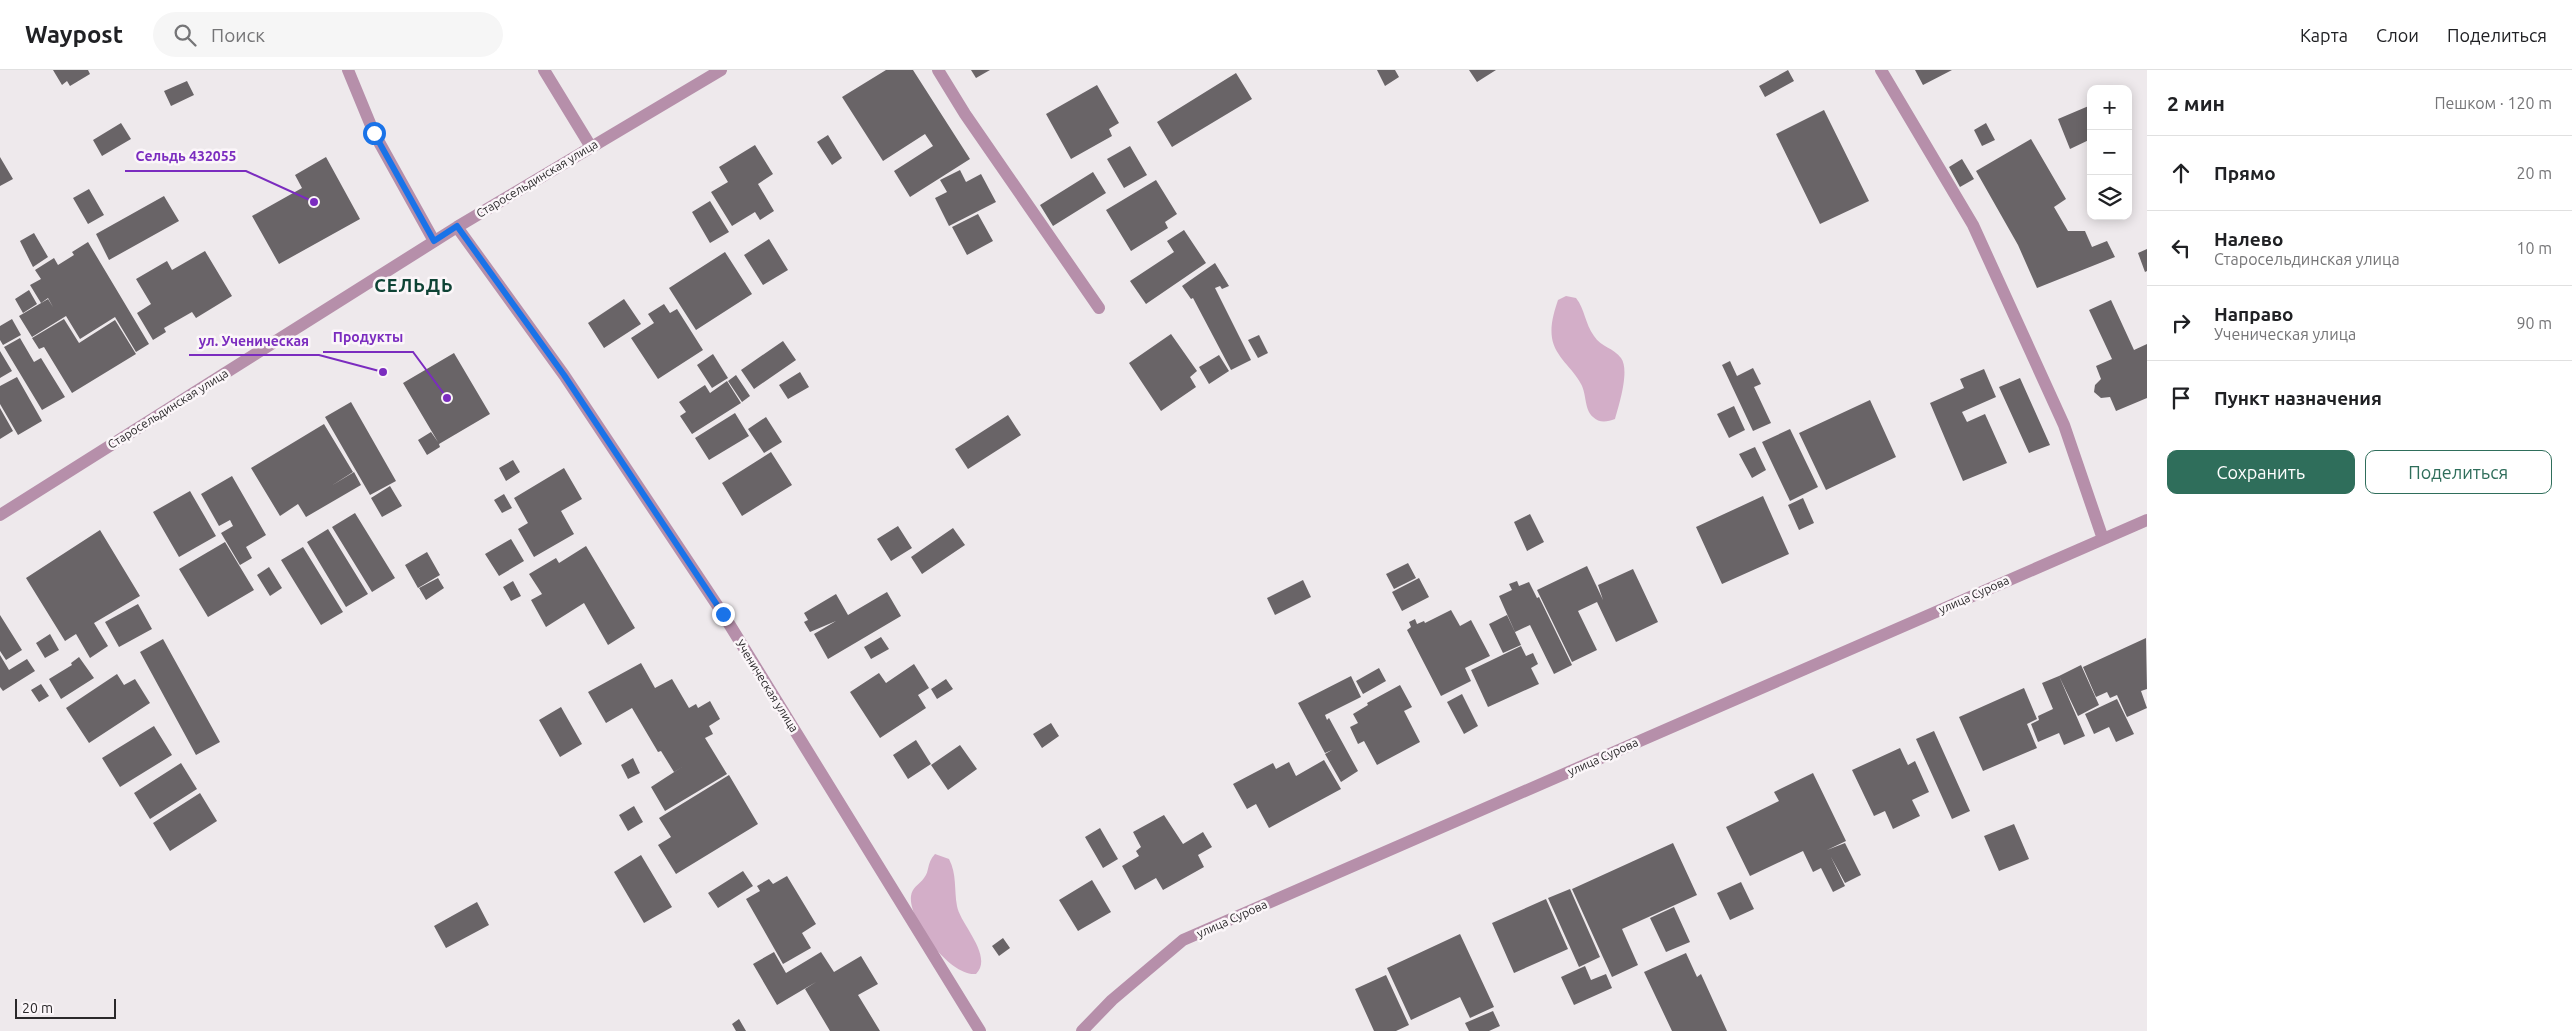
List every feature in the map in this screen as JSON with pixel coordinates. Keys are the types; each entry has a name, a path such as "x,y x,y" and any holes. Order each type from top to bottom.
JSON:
{"street":[{"path":"348,70 374,133 434,241"},
{"path":"544,70 591,147"},
{"name":"Старосельдинская улица","path":"0,515 457,226 721,70"},
{"path":"938,70 965,114 1099,308"},
{"path":"1881,70 1973,225 2064,425 2103,539"},
{"name":"Ученическая улица","path":"457,226 564,375 723,614 980,1031"},
{"name":"улица Сурова","path":"1082,1031 1112,1000 1183,940 2103,539 2144,525"}],"shaded area":[{"path":"1566,296 1576,298 1594,336 1600,343 1615,352 1623,363 1623,388 1615,419 1600,421 1590,414 1581,384 1560,357 1554,345 1552,323 1554,314 1558,300"},
{"path":"935,854 949,859 952,865 959,913 979,949 981,958 980,967 976,974 966,972 954,966 943,957 923,932 916,919 911,896 913,890 926,875 930,861"}],"building":[{"path":"53,70 88,70 90,74 70,86 67,81 62,85"},
{"path":"886,70 913,70 970,159 910,197 894,171 933,146 925,134 883,161 842,97"},
{"path":"971,70 990,70 976,78"},
{"path":"1377,70 1395,70 1399,77 1385,86"},
{"path":"1469,70 1496,70 1477,82"},
{"path":"1788,70 1794,81 1765,97 1759,86"},
{"path":"1915,70 1952,70 1923,85"},
{"path":"1236,73 1252,99 1172,147 1157,122"},
{"path":"187,81 194,95 171,106 164,91"},
{"path":"1097,85 1119,123 1109,129 1112,136 1071,159 1046,114"},
{"path":"2087,107 2087,141 2070,149 2058,119"},
{"path":"1824,110 1869,201 1820,224 1776,134"},
{"path":"121,123 131,139 102,156 93,140"},
{"path":"1986,123 1995,140 1982,146 1974,130"},
{"path":"828,135 842,158 832,165 817,142"},
{"path":"2031,139 2066,199 2054,207 2068,231 2085,231 2092,247 2107,241 2115,257 2037,288 2018,245 1976,171"},
{"path":"755,145 773,174 758,184 774,211 760,220 755,212 732,226 711,192 728,182 719,167"},
{"path":"1130,146 1147,175 1124,188 1107,159"},
{"path":"0,157 13,179 0,186"},
{"path":"326,157 360,219 279,264 252,216 302,188 295,175"},
{"path":"1962,159 1974,179 1960,187 1949,167"},
{"path":"960,170 966,182 981,174 996,202 949,226 935,198 947,192 940,180"},
{"path":"1093,172 1106,193 1053,226 1040,205"},
{"path":"1156,180 1177,214 1165,222 1168,228 1131,251 1106,210"},
{"path":"89,189 104,215 88,224 73,198"},
{"path":"164,196 179,221 109,260 96,234"},
{"path":"710,201 729,232 710,243 692,212"},
{"path":"978,214 993,241 967,255 952,227"},
{"path":"1184,230 1206,263 1146,304 1130,281 1174,252 1167,241"},
{"path":"34,233 48,257 33,267 20,241"},
{"path":"769,239 788,270 763,285 744,255"},
{"path":"88,242 149,344 136,352 115,317 80,339 66,316 32,337 19,316 48,299 53,307 48,298 41,303 30,285 41,279 35,270 54,258 58,265 74,255 72,252"},
{"path":"2147,249 2147,271 2145,272 2138,253"},
{"path":"205,251 232,296 196,318 192,312 164,328 166,332 153,340 137,313 151,304 136,279 167,261 172,270"},
{"path":"725,252 752,294 696,330 669,288"},
{"path":"1215,263 1229,286 1222,289 1220,286 1215,288 1251,360 1231,370 1193,298 1191,299 1182,286"},
{"path":"29,290 37,304 23,313 15,299"},
{"path":"624,299 641,324 604,348 588,323"},
{"path":"2111,300 2134,350 2147,344 2147,398 2116,411 2110,397 2101,398 2094,392 2095,385 2101,379 2096,366 2112,359 2089,310"},
{"path":"664,304 670,313 677,309 703,350 658,379 631,338 654,323 648,314"},
{"path":"12,319 21,335 3,345 0,340 0,326"},
{"path":"64,319 79,343 115,320 136,354 72,393 44,347 39,349 32,338"},
{"path":"1171,334 1197,371 1190,377 1196,387 1161,411 1129,363"},
{"path":"1259,335 1268,353 1258,358 1248,340"},
{"path":"20,338 34,362 41,358 65,397 42,410 4,347"},
{"path":"783,341 796,360 754,389 741,370"},
{"path":"0,351 12,371 0,378"},
{"path":"454,353 490,414 439,444 440,447 427,455 418,440 431,432 438,442 403,383"},
{"path":"713,354 728,378 712,388 697,365"},
{"path":"1219,355 1229,371 1209,384 1199,367"},
{"path":"1730,361 1737,376 1753,368 1761,384 1754,387 1771,423 1753,431 1722,365"},
{"path":"1984,369 1996,397 1962,412 1967,422 1985,414 2007,463 1963,481 1930,403 1964,388 1960,379"},
{"path":"800,372 809,387 788,399 779,385"},
{"path":"736,375 750,396 742,402 728,381"},
{"path":"17,377 42,421 18,435 0,404 0,386"},
{"path":"2020,378 2050,445 2029,453 1999,387"},
{"path":"727,381 741,403 692,434 680,416 686,412 679,402 705,385 710,393"},
{"path":"1870,400 1896,457 1826,490 1799,433"},
{"path":"351,402 396,481 370,495 325,417"},
{"path":"1734,406 1745,430 1729,438 1717,414"},
{"path":"0,408 13,431 0,439"},
{"path":"735,413 749,436 709,460 695,438"},
{"path":"1008,415 1021,435 968,469 955,449"},
{"path":"766,417 782,442 764,453 748,429"},
{"path":"324,424 353,472 331,486 354,472 361,485 306,517 298,504 280,516 251,468"},
{"path":"1790,429 1818,487 1790,501 1762,442"},
{"path":"1755,447 1766,470 1752,478 1739,454"},
{"path":"771,452 792,485 742,516 722,483"},
{"path":"513,460 520,472 506,481 499,468"},
{"path":"564,468 582,499 561,511 574,534 534,557 518,529 528,523 514,498"},
{"path":"232,476 266,535 246,547 252,558 240,565 221,533 233,526 230,520 219,526 201,494"},
{"path":"390,486 402,506 382,517 371,498"},
{"path":"190,491 216,536 179,557 153,512"},
{"path":"504,494 512,508 502,513 494,500"},
{"path":"1763,496 1789,554 1722,584 1696,527"},
{"path":"1803,498 1814,523 1799,530 1788,505"},
{"path":"355,513 395,578 372,592 332,527"},
{"path":"1530,514 1544,542 1527,551 1514,522"},
{"path":"898,526 912,548 891,561 877,539"},
{"path":"953,528 965,545 922,574 911,557"},
{"path":"328,529 368,594 346,607 307,542"},
{"path":"100,530 140,596 94,623 108,646 90,658 76,634 65,641 26,578"},
{"path":"511,539 524,561 499,576 485,554"},
{"path":"225,542 254,590 208,617 179,569"},
{"path":"586,546 635,628 608,645 584,603 546,627 531,600 542,594 529,574 556,558 559,563"},
{"path":"303,547 343,612 321,625 281,560"},
{"path":"427,552 440,575 418,588 405,565"},
{"path":"1408,563 1416,578 1394,589 1386,574"},
{"path":"1587,566 1603,600 1598,585 1633,569 1658,622 1616,642 1597,602 1578,611 1597,650 1572,662 1537,590"},
{"path":"269,567 282,588 270,596 257,575"},
{"path":"438,578 444,588 426,600 419,588"},
{"path":"1419,578 1429,597 1402,611 1392,592"},
{"path":"1303,580 1311,597 1275,615 1267,598"},
{"path":"513,581 521,596 511,601 503,587"},
{"path":"1517,581 1519,586 1529,582 1537,598 1539,597 1572,665 1554,674 1530,625 1515,632 1499,596 1512,590 1509,584"},
{"path":"887,592 901,616 828,659 814,634 836,621 810,632 804,622 808,620 804,613 836,594 848,615"},
{"path":"138,604 152,629 119,647 105,622"},
{"path":"1451,610 1460,626 1471,620 1490,656 1465,668 1471,681 1441,696 1407,630 1411,627 1409,622 1415,619 1417,624 1424,621 1425,623"},
{"path":"0,615 22,650 6,660 0,651"},
{"path":"1507,615 1521,645 1503,653 1489,624"},
{"path":"50,634 59,650 45,658 36,643"},
{"path":"881,637 889,649 871,659 864,647"},
{"path":"2146,638 2147,689 2141,691 2147,708 2127,717 2117,695 2110,698 2107,692 2096,697 2083,667"},
{"path":"163,639 220,742 196,755 140,652"},
{"path":"1521,646 1526,656 1533,653 1538,664 1531,668 1539,684 1488,707 1471,670"},
{"path":"0,655 9,670 27,659 35,671 3,691 0,687"},
{"path":"79,657 94,678 61,699 49,679 72,665 71,663"},
{"path":"641,663 655,688 672,679 689,708 696,704 698,708 710,701 720,719 709,726 713,734 705,738 727,774 665,811 651,787 685,765 674,772 661,751 658,752 632,708 606,723 588,692"},
{"path":"914,664 929,688 918,695 926,708 880,738 850,692 879,673 886,683"},
{"path":"2081,665 2099,705 2078,716 2059,676"},
{"path":"1379,668 1386,681 1363,694 1356,681"},
{"path":"117,674 124,685 135,679 150,703 89,743 66,708"},
{"path":"1351,676 1361,697 1325,715 1327,720 1329,718 1358,771 1341,782 1325,754 1332,750 1325,753 1298,703"},
{"path":"2059,676 2085,736 2064,745 2059,733 2038,742 2031,724 2039,720 2038,716 2053,709 2042,683"},
{"path":"946,679 953,689 937,699 931,689"},
{"path":"41,684 49,696 39,702 31,690"},
{"path":"1400,685 1412,707 1404,711 1420,742 1377,765 1364,741 1358,744 1350,727 1358,723 1353,714 1368,705 1367,703"},
{"path":"2024,688 2037,719 2027,724 2037,748 1983,771 1959,717"},
{"path":"1462,694 1478,726 1464,734 1447,702"},
{"path":"2117,699 2134,734 2116,742 2109,727 2094,734 2085,714"},
{"path":"561,707 582,744 560,757 539,720"},
{"path":"1051,723 1059,736 1042,748 1033,734"},
{"path":"154,726 172,755 120,787 102,758"},
{"path":"1934,731 1970,811 1952,819 1916,739"},
{"path":"916,740 931,764 908,779 893,755"},
{"path":"960,745 977,769 948,790 931,765"},
{"path":"1900,748 1908,765 1915,761 1929,792 1912,800 1920,816 1893,829 1885,811 1874,816 1852,770"},
{"path":"633,758 640,773 628,779 621,765"},
{"path":"1324,760 1341,789 1269,828 1256,804 1247,809 1233,784 1273,763 1276,769 1289,762 1296,776"},
{"path":"181,763 197,789 150,819 134,793"},
{"path":"1813,773 1846,841 1827,850 1845,843 1861,875 1845,883 1831,857 1845,886 1833,892 1821,868 1813,872 1803,851 1750,876 1726,827 1779,801 1774,792"},
{"path":"729,775 758,824 676,874 658,845 671,837 659,818"},
{"path":"200,793 217,821 170,851 153,823"},
{"path":"634,806 643,822 628,831 619,815"},
{"path":"1164,815 1183,844 1203,832 1212,847 1198,855 1204,867 1163,890 1156,878 1135,890 1122,866 1139,856 1136,851 1141,847 1133,832"},
{"path":"2014,824 2029,859 1999,871 1984,836"},
{"path":"1100,828 1118,859 1103,868 1085,837"},
{"path":"1673,843 1697,895 1622,929 1638,965 1612,977 1572,889"},
{"path":"641,855 672,907 644,923 614,872"},
{"path":"743,871 753,886 718,908 708,893"},
{"path":"787,876 816,924 802,933 811,948 783,964 746,899 760,891 757,886 769,879 773,884"},
{"path":"1092,880 1111,912 1078,931 1059,900"},
{"path":"1741,882 1754,909 1730,920 1717,893"},
{"path":"1570,889 1600,957 1579,967 1548,898"},
{"path":"1546,899 1568,949 1514,973 1492,923"},
{"path":"477,902 489,925 446,948 434,926"},
{"path":"1674,907 1690,942 1666,952 1650,918"},
{"path":"1460,934 1494,1007 1470,1018 1460,997 1411,1020 1387,968"},
{"path":"1003,938 1010,948 999,956 992,946"},
{"path":"774,952 786,973 821,952 834,972 861,956 878,984 858,995 880,1031 830,1031 805,989 816,982 777,1005 753,964"},
{"path":"1686,953 1697,977 1701,974 1727,1031 1672,1031 1644,972"},
{"path":"1585,966 1591,980 1606,974 1612,988 1574,1005 1561,977"},
{"path":"1386,975 1409,1025 1396,1031 1374,1031 1355,989"},
{"path":"1493,1011 1500,1026 1489,1031 1469,1031 1465,1023"},
{"path":"739,1019 746,1031 736,1031 732,1024"}],"place":[{"name":"Сельдь 432055","path":"314,202"},
{"name":"ул. Ученическая","path":"383,372"},
{"name":"Продукты","path":"447,398"}],"district":[{"name":"СЕЛЬДЬ","path":"414,286"}],"route":[{"path":"374,133 434,241 457,226 564,375 723,614"}]}
